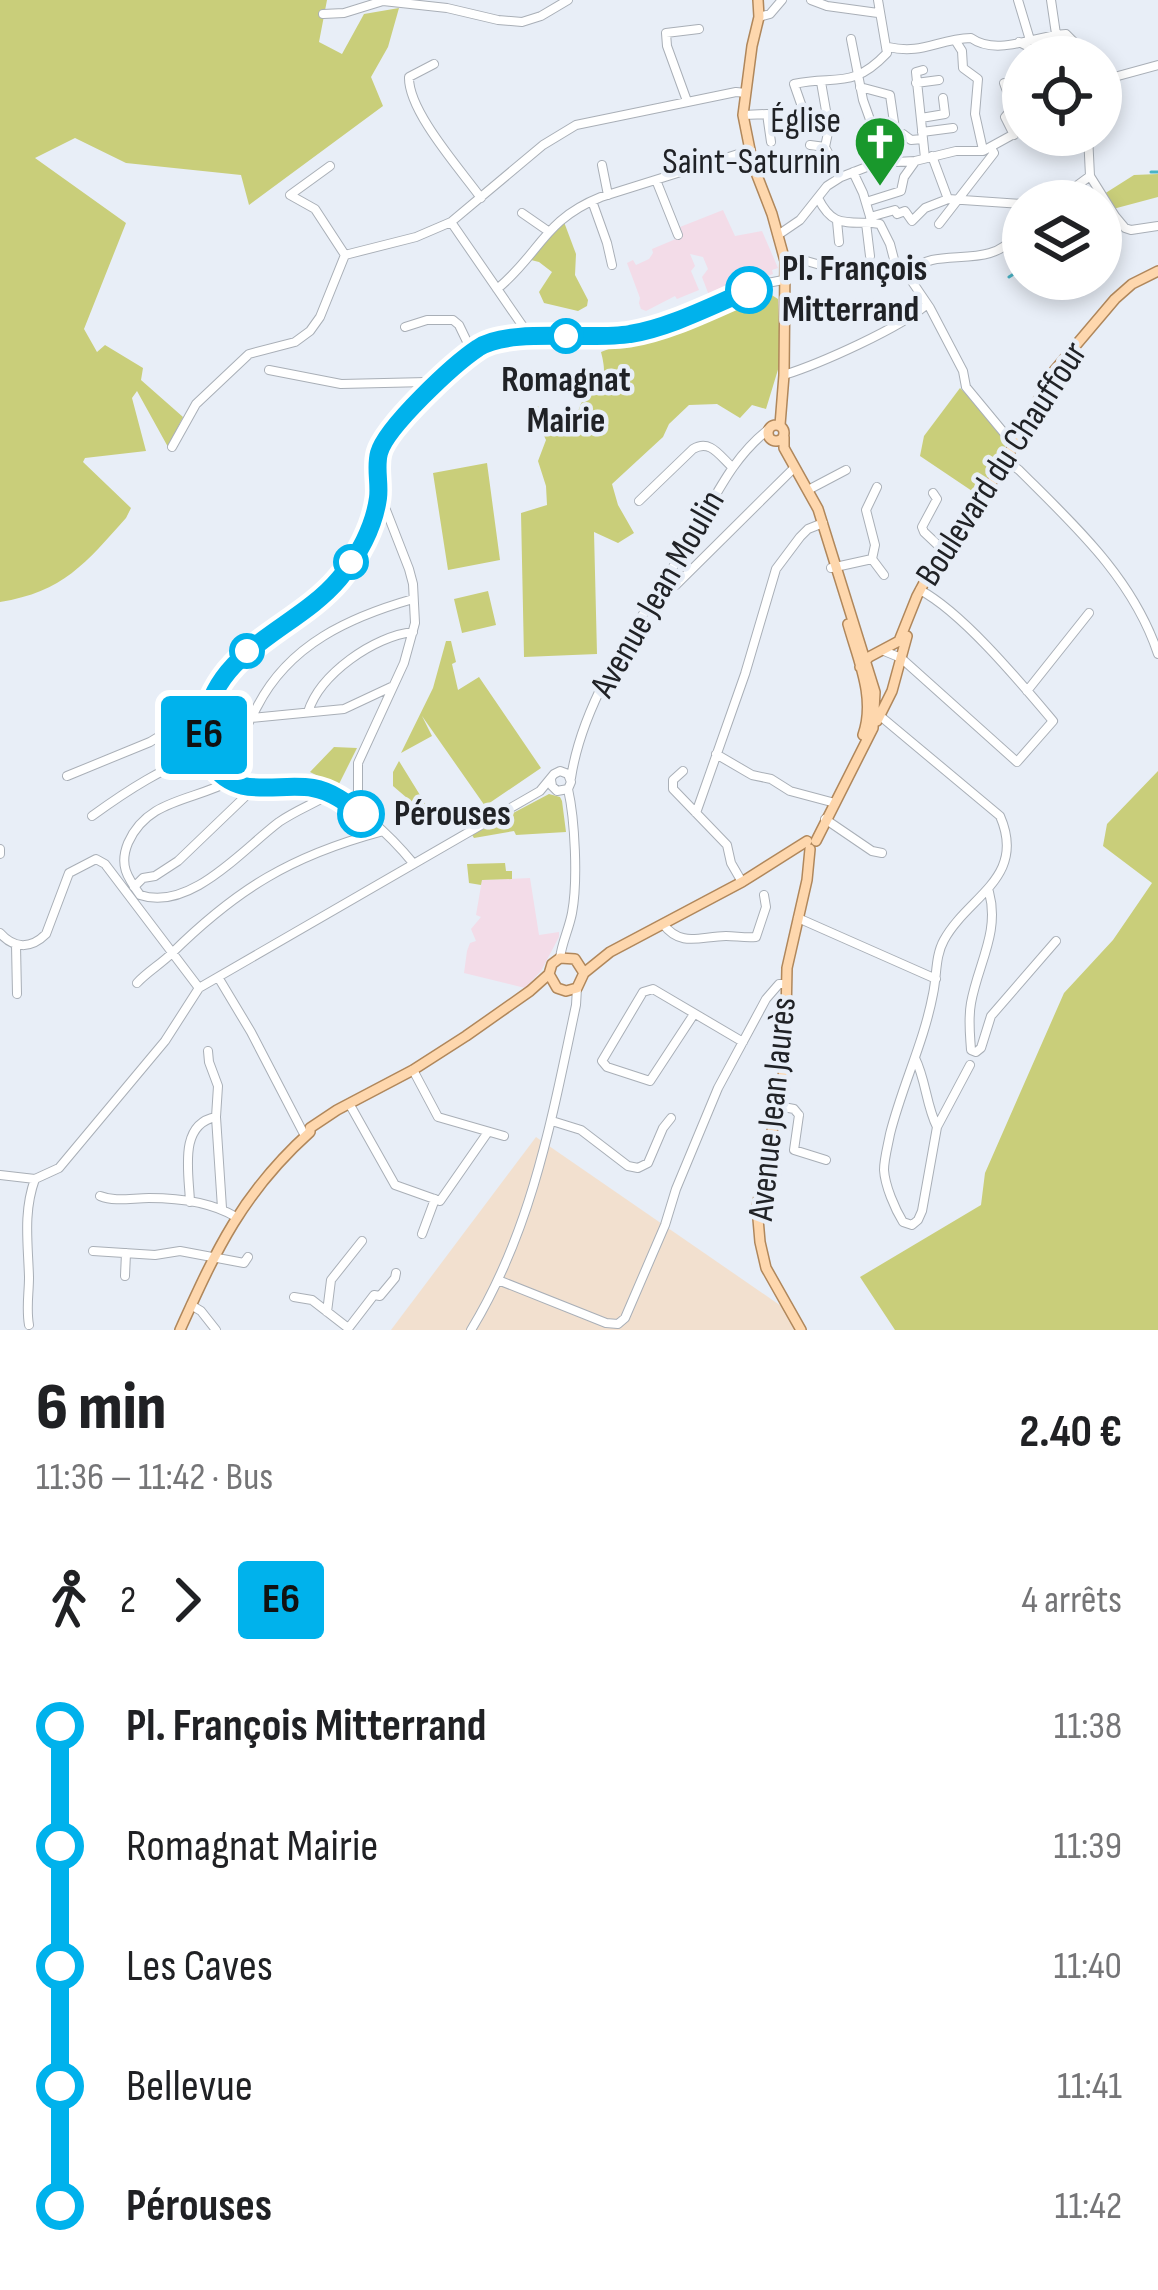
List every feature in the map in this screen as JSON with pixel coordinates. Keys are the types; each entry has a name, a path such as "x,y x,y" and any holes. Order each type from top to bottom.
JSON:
{"main road":[{"path":"758,0 743,115 785,261 784,377 776,434 820,523"},
{"name":"Boulevard du Chauffour","path":"909,618 942,549 1006,461 1054,371 1115,298 1158,272"},
{"path":"793,468 808,490 820,523 871,692 892,691"},
{"path":"834,567 863,663"},
{"path":"863,663 899,641 909,618"},
{"path":"875,714 892,691 909,618"},
{"path":"860,643 884,651"},
{"name":"Avenue Jean Jaurès","path":"833,802 873,728 871,692"},
{"name":"Avenue Jean Jaurès","path":"801,1330 766,1268 758,1226 759,1188 785,1066 786,984 811,844 875,714"},
{"path":"780,859 811,844"},
{"path":"554,983 552,964 604,956 811,844"},
{"name":"Avenue Jean Jaurès","path":"807,880 813,865 811,844"},
{"path":"792,853 809,865"},
{"path":"180,1330 236,1217 310,1128 413,1070 530,991 554,983 577,988 573,963"}],"street":[{"path":"322,14 344,14 383,1 522,22 568,0"},
{"path":"759,17 770,14 782,0"},
{"path":"812,0 878,13"},
{"path":"807,122 794,84 845,80 887,53 878,0"},
{"path":"1018,0 1023,36"},
{"path":"1051,0 1056,34"},
{"path":"688,101 666,33 699,29"},
{"path":"1047,36 1066,36"},
{"path":"888,46 924,50 954,38 971,38 983,46 1002,44"},
{"path":"939,224 952,200 994,153 987,149 975,114 978,79 963,68 962,51 954,38"},
{"path":"850,39 878,163"},
{"path":"434,64 410,76 409,85 426,121 481,198"},
{"path":"1122,74 1158,65"},
{"path":"923,70 916,72 916,85 924,159 952,200"},
{"path":"916,85 939,80"},
{"path":"820,82 829,128 825,147 842,177"},
{"path":"860,87 890,94 895,129 874,132"},
{"path":"345,255 416,237 451,222 543,145 576,124 746,93"},
{"path":"921,118 945,114 944,98"},
{"path":"743,115 767,114 771,142"},
{"path":"903,134 911,140 953,128"},
{"path":"778,235 800,220 827,186 853,172 878,163 987,149 1002,141"},
{"path":"810,145 825,147"},
{"path":"497,289 566,214 608,195 751,153"},
{"path":"1089,156 1090,176 1125,228 1158,226"},
{"path":"866,202 902,190 904,177 924,159"},
{"path":"602,165 608,195"},
{"path":"330,166 290,195 316,209 345,255"},
{"path":"853,172 866,202 870,256"},
{"path":"1085,180 1090,176"},
{"path":"656,180 678,235"},
{"path":"818,197 829,218 880,224 896,267 927,304 963,370 966,387 1015,446"},
{"path":"869,221 895,210 897,214 905,211 912,221 925,208 952,200 1002,204"},
{"path":"592,201 612,265"},
{"path":"522,213 548,231"},
{"path":"838,221 839,242"},
{"path":"451,222 522,325 523,338"},
{"path":"907,275 932,260 989,254 1002,245"},
{"path":"172,447 196,404 240,361 259,350 295,342 310,331 345,255"},
{"path":"785,261 817,260 841,271 896,267"},
{"path":"413,863 358,811 330,794 310,788 250,788 214,768 204,734 208,710 223,680 239,658 305,611 341,577 364,542 378,500 378,457 385,440 400,419 472,352 494,340 634,334 783,280"},
{"path":"784,377 904,320 927,304"},
{"path":"405,327 428,320 453,320 472,352"},
{"path":"269,370 328,382 428,382 434,387"},
{"name":"Avenue Jean Moulin","path":"573,963 567,934 574,890 571,808 562,783 591,712 639,618 732,467 755,440 776,434"},
{"path":"639,501 702,444 732,467"},
{"path":"1006,461 1110,565 1132,596 1158,654"},
{"path":"662,584 669,589 676,585 793,468"},
{"path":"808,490 846,470"},
{"path":"877,487 866,510 875,545 872,559 884,575"},
{"path":"933,493 937,499 922,526 942,549"},
{"path":"358,811 358,764 404,663 413,632 409,568 378,500"},
{"path":"697,813 746,674 776,569 800,537 820,523"},
{"path":"834,567 872,559"},
{"path":"884,651 901,658 1017,762 1054,721 958,619 920,590"},
{"path":"250,788 241,746 262,697 283,670 321,635 368,612 413,599"},
{"path":"1028,691 1089,613"},
{"path":"308,712 314,697 349,662 386,640 413,632"},
{"path":"251,718 344,709 392,686"},
{"path":"67,776 150,742 208,710"},
{"path":"875,714 1000,816 1007,836 1004,866 944,940 915,1058 894,1118 884,1171 898,1214 907,1224 918,1220 922,1210 937,1126 970,1065"},
{"path":"92,816 134,785 206,752"},
{"path":"716,754 790,791 833,802"},
{"path":"683,771 673,780 673,789 727,845 742,882"},
{"path":"200,988 136,894 125,873 124,856 141,822 160,808 230,781"},
{"path":"0,1175 35,1179 59,1168 165,1041 200,988 540,791 562,783"},
{"path":"136,894 143,878 178,861 250,788"},
{"path":"0,933 16,945 32,945 46,934 69,873 96,859 136,894 167,899 184,892 236,859 279,823 330,794"},
{"path":"825,820 882,853"},
{"path":"137,983 202,923 268,875 336,844 381,832"},
{"path":"988,890 992,929 971,999 971,1050 981,1048 991,1016 1056,941"},
{"path":"662,924 689,940 756,937 766,907 764,895"},
{"path":"798,918 936,979"},
{"path":"16,945 17,994"},
{"path":"218,977 307,1134"},
{"path":"554,983 574,1017"},
{"path":"498,1280 606,1324 618,1324 625,1318 718,1088 766,999 779,984 786,984"},
{"path":"471,1330 531,1201 552,1121 577,988"},
{"path":"694,1013 650,1081 602,1061 648,989 694,1013 743,1042"},
{"path":"208,1051 218,1086 222,1208"},
{"path":"915,1058 937,1126"},
{"path":"413,1070 438,1117 503,1136"},
{"path":"346,1107 394,1185 440,1201 488,1132"},
{"path":"777,1109 799,1114 794,1150 826,1160"},
{"path":"190,1202 191,1135 198,1123 216,1117"},
{"path":"552,1121 581,1130 628,1166 638,1168 648,1163 671,1118"},
{"path":"29,1325 26,1227 35,1179"},
{"path":"100,1196 190,1202 222,1208 236,1217"},
{"path":"422,1234 435,1199"},
{"path":"327,1312 331,1280 362,1241"},
{"path":"93,1251 155,1255 180,1251 244,1263 248,1258"},
{"path":"125,1276 126,1253"},
{"path":"312,1300 347,1329 396,1273"},
{"path":"294,1298 328,1296"},
{"path":"191,1305 216,1330"}],"shaded area":[{"path":"723,210 735,236 762,231 778,268 718,295 712,293 710,298 702,277 708,269 703,257 690,254 699,290 641,309 627,263 649,259 652,249 683,236 680,227"},
{"path":"530,878 539,935 559,932 541,971 525,988 464,973 470,943 476,941 471,929 481,917 476,915 482,880"},
{"path":"536,1137 784,1308 796,1330 391,1330"}],"green space":[{"path":"0,0 327,0 319,42 342,54 364,14 399,8 388,47 371,77 383,106 249,205 241,175 126,163 75,138 35,158 126,223 84,329 97,352 105,345 143,368 141,380 183,417 168,447 137,391 132,398 146,451 83,462 131,508 126,518 85,562 57,583 0,602"},
{"path":"1158,174 1158,197 1122,207 1122,183 1134,175"},
{"path":"564,222 576,254 575,275 588,300 578,311 544,303 539,292 552,272 531,260"},
{"path":"762,289 778,299 780,363 766,409 752,405 740,418 717,404 689,405 669,424 663,437 612,484 634,533 618,543 594,532 597,654 524,657 521,513 547,505 538,461 546,440 529,405 544,407 545,424 575,421 583,400 603,377 601,352"},
{"path":"960,388 990,418 1005,445 999,463 975,493 920,456 924,436"},
{"path":"487,463 500,560 448,570 433,473"},
{"path":"488,591 496,625 462,633 454,599"},
{"path":"446,641 451,641 458,690 479,677 541,768 485,806 422,716 432,736 401,753 433,688"},
{"path":"334,747 357,748 338,786 310,772"},
{"path":"399,761 436,821 435,822 393,786"},
{"path":"1158,771 1158,1330 895,1330 860,1277 981,1205 985,1173 1064,993 1113,940 1152,883 1103,846 1107,824"},
{"path":"549,794 562,801 566,832 472,835"},
{"path":"505,863 512,879 469,883 467,864"}],"waterway":[{"path":"1151,172 1158,172"}],"bus line":[{"name":"E6","path":"361,814 319,789 254,788 230,781 214,768 203,740 208,710 235,663 318,600 358,552 378,500 378,457 393,426 488,342 634,334 749,290"}],"place":[{"name":"Église Saint-Saturnin","path":"880,188"},
{"name":"Pl. François Mitterrand","path":"749,290"},
{"name":"Romagnat Mairie","path":"566,336"},
{"name":"Pérouses","path":"361,814"}]}
